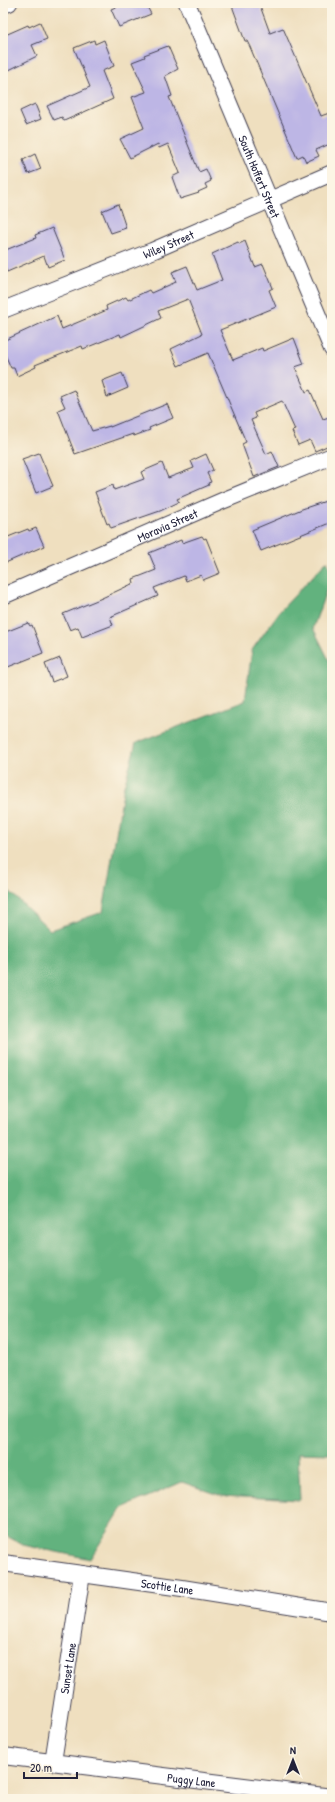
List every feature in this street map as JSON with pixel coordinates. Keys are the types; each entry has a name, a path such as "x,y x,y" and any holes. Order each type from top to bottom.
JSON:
{"street":[{"path":"3,6 9,3"},
{"name":"South Hoffert Street","path":"187,3 332,349"},
{"name":"Wiley Street","path":"3,310 152,251 332,174"},
{"name":"Moravia Street","path":"3,596 222,501 332,456"},
{"name":"Scottie Lane","path":"3,1562 332,1612"},
{"name":"Sunset Lane","path":"53,1762 82,1574"},
{"name":"Puggy Lane","path":"3,1756 332,1797"}],"green space":[{"path":"327,561 332,574 313,628 332,666 332,1454 298,1453 300,1500 222,1496 182,1482 122,1508 90,1559 23,1545 3,1534 3,888 5,887 50,930 103,912 124,786 136,743 245,701 252,650 280,611"}],"building":[{"path":"125,3 145,3 151,14 119,27 111,9"},
{"path":"231,3 259,3 270,33 283,28 321,116 332,112 332,143 316,150 319,156 306,162 303,155 297,158 250,47 247,41 245,41"},
{"path":"40,22 47,39 32,45 37,56 3,73 3,36 28,25 29,27"},
{"path":"94,40 95,44 104,40 114,66 102,71 113,99 64,121 62,117 54,120 47,106 90,87 74,48"},
{"path":"168,46 178,69 165,76 172,96 169,97 199,172 206,169 211,181 205,184 207,188 198,192 199,193 180,199 172,177 180,173 168,144 159,148 158,144 130,158 120,139 144,128 132,97 146,92 132,62 145,57 144,55"},
{"path":"35,104 41,119 26,125 20,111"},
{"path":"35,154 41,169 28,174 23,160"},
{"path":"118,204 126,228 111,233 102,211"},
{"path":"52,228 65,260 48,267 44,256 7,272 3,263 3,251 36,238 35,235"},
{"path":"245,241 255,267 263,264 273,288 269,290 276,307 220,330 233,360 262,348 263,351 294,338 304,364 295,367 306,392 310,390 323,419 329,417 332,425 332,444 315,451 310,440 298,445 292,431 295,430 282,401 254,413 256,418 251,420 266,454 272,451 279,467 254,477 242,444 246,442 208,353 178,366 171,349 202,334 188,299 158,311 161,318 121,337 120,334 83,349 82,346 35,365 36,367 17,376 14,368 11,368 3,350 3,341 57,316 62,329 107,310 106,306 126,297 128,300 149,290 151,293 176,282 172,272 187,266 197,290 222,280 212,254 238,242 239,244"},
{"path":"122,373 128,388 107,397 102,381"},
{"path":"74,390 92,431 110,427 167,404 173,418 149,428 150,430 134,436 133,434 75,454 58,410 65,407 60,396"},
{"path":"39,453 53,486 36,493 22,459"},
{"path":"206,454 213,470 207,473 211,482 208,483 209,485 177,499 179,502 160,511 111,528 109,523 107,524 95,492 113,485 114,490 144,479 141,472 162,463 168,478 194,468 191,461"},
{"path":"332,499 332,522 261,551 252,530 302,509"},
{"path":"36,528 44,546 3,564 3,539 28,529 29,531"},
{"path":"202,536 204,539 206,538 220,573 203,580 201,575 186,581 184,576 154,588 158,596 110,617 113,625 82,637 78,627 70,630 63,614 134,583 133,579 156,570 149,553 181,540 182,543"},
{"path":"28,623 30,626 32,625 43,653 3,669 3,633"},
{"path":"60,658 67,676 52,682 45,664"}]}
